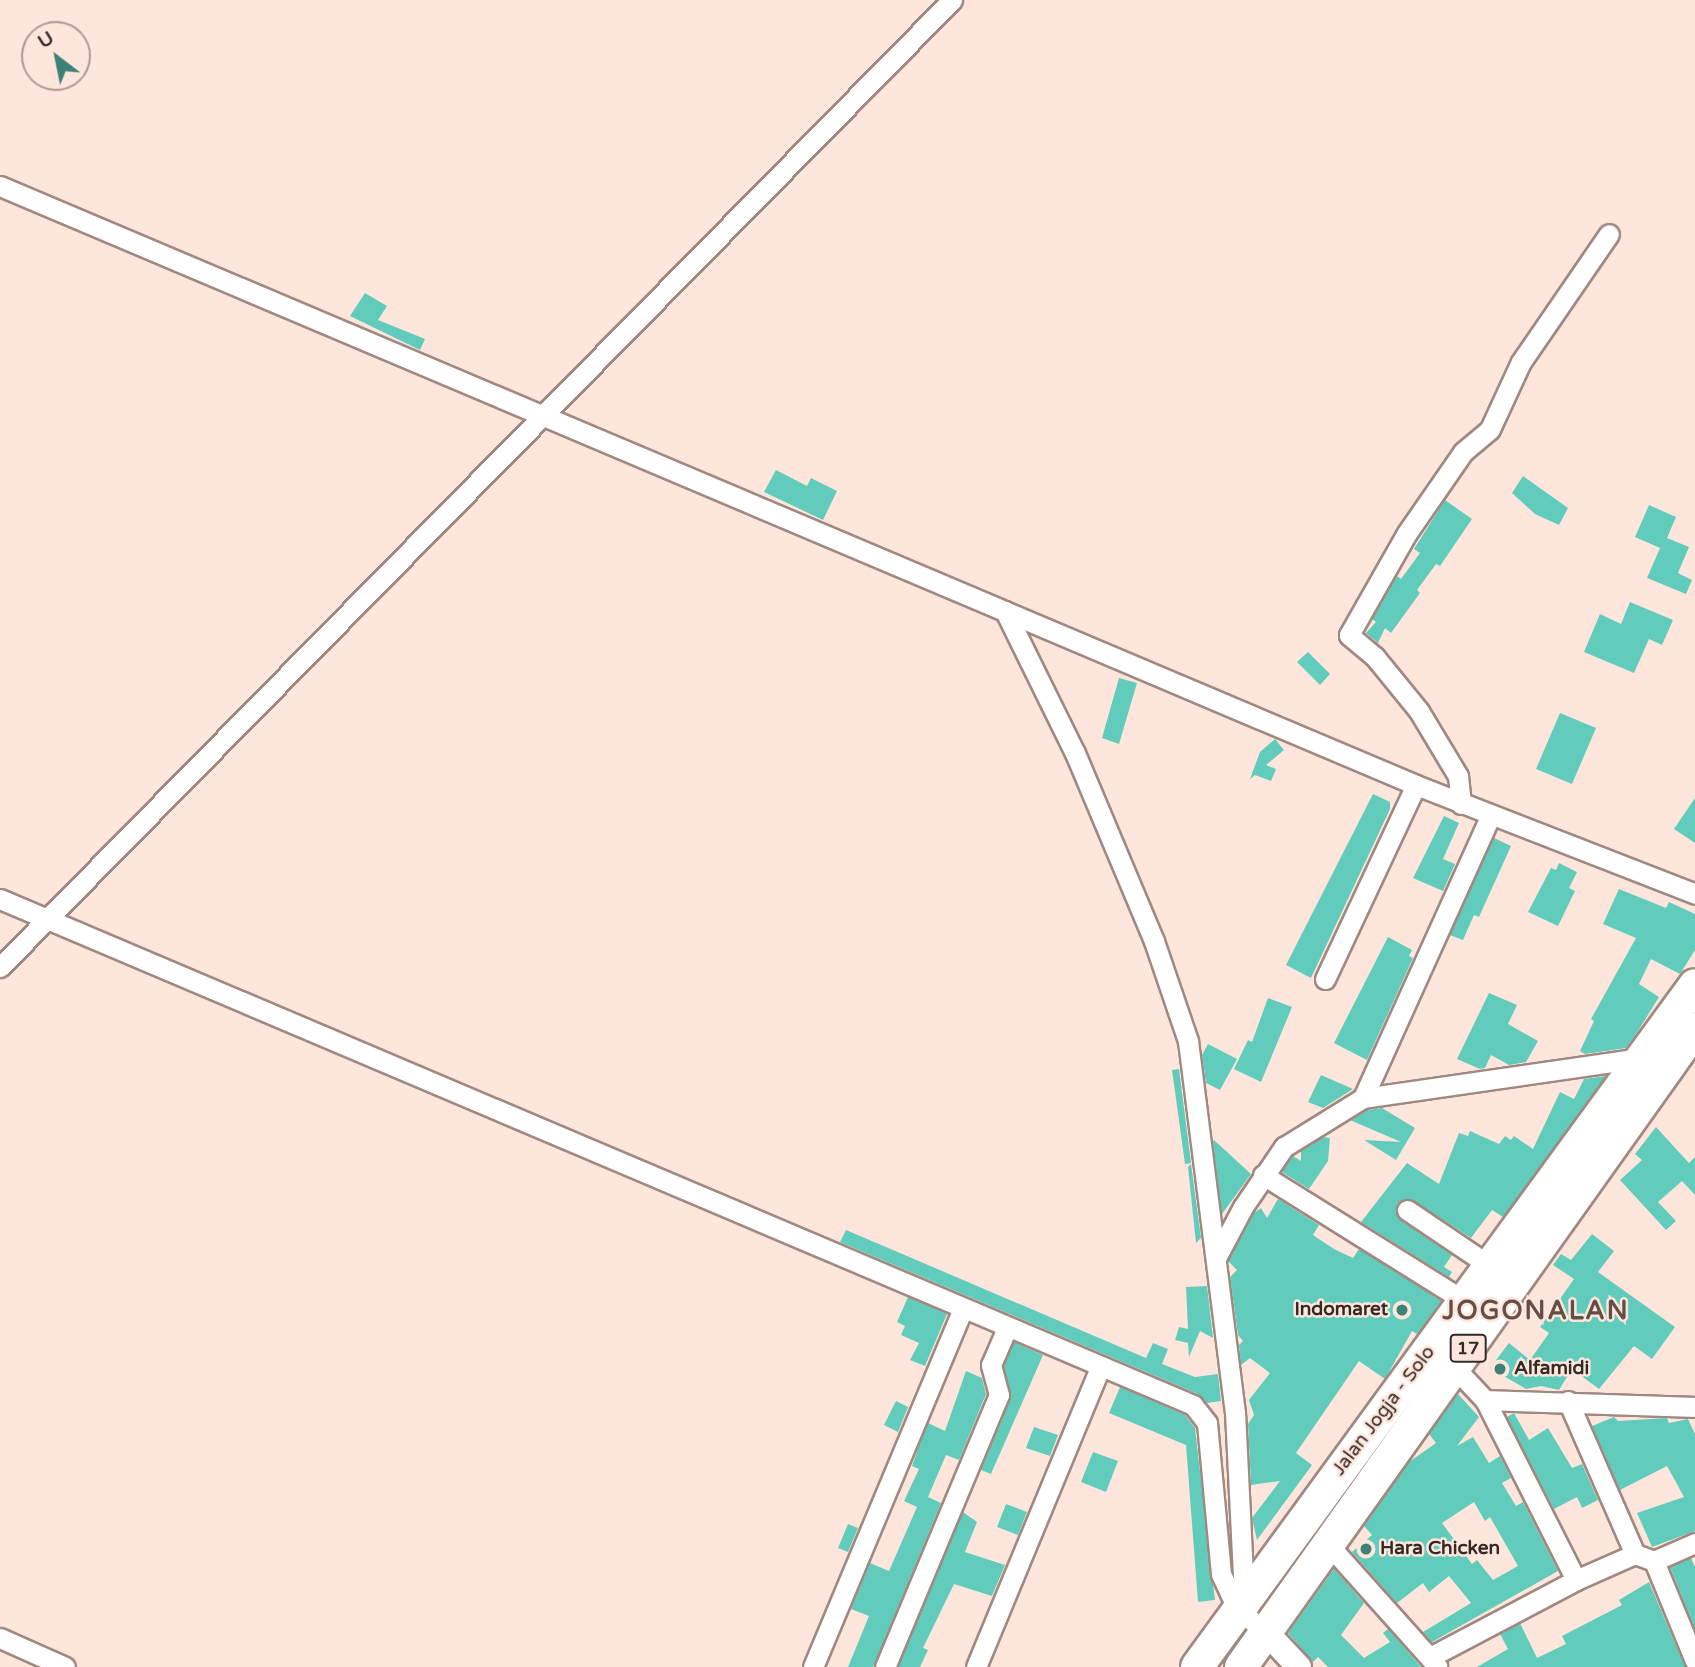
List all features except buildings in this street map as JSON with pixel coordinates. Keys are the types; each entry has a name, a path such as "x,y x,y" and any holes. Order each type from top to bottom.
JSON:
{"highway":[{"name":"Jalan Jogja - Solo","path":"1197,1667 1695,985"},
{"name":"Jalan Jogja - Solo","path":"1241,1667 1271,1637 1328,1544 1695,1029"}],"street":[{"path":"0,967 952,0"},
{"path":"0,186 1461,804 1695,894"},
{"path":"1461,804 1458,776 1419,711 1375,657 1349,635 1407,533 1463,452 1490,429 1521,362 1609,234"},
{"path":"1005,611 1075,753 1154,941 1188,1041 1235,1412 1241,1604"},
{"path":"1325,979 1416,785"},
{"path":"1363,1098 1491,815"},
{"path":"0,899 963,1308 1203,1413 1235,1412"},
{"path":"1216,1258 1263,1175 1284,1147 1363,1098 1642,1058"},
{"path":"1263,1175 1465,1301"},
{"path":"1407,1210 1490,1266"},
{"path":"813,1667 963,1308"},
{"path":"885,1667 999,1395 991,1365 1007,1328"},
{"path":"1454,1367 1485,1400 1576,1580"},
{"path":"976,1667 1100,1368"},
{"path":"1485,1400 1695,1406"},
{"path":"1568,1401 1695,1661"},
{"path":"1203,1413 1221,1574 1241,1604 1299,1667"},
{"path":"1328,1544 1435,1662 1576,1580 1695,1543"},
{"path":"1271,1637 1271,1667"},
{"path":"0,1639 65,1667"}],"place":[{"name":"Indomaret","path":"1402,1310"},
{"name":"Alfamidi","path":"1500,1369"},
{"name":"Hara Chicken","path":"1366,1549"}],"district":[{"name":"JOGONALAN","path":"1536,1311"}]}
